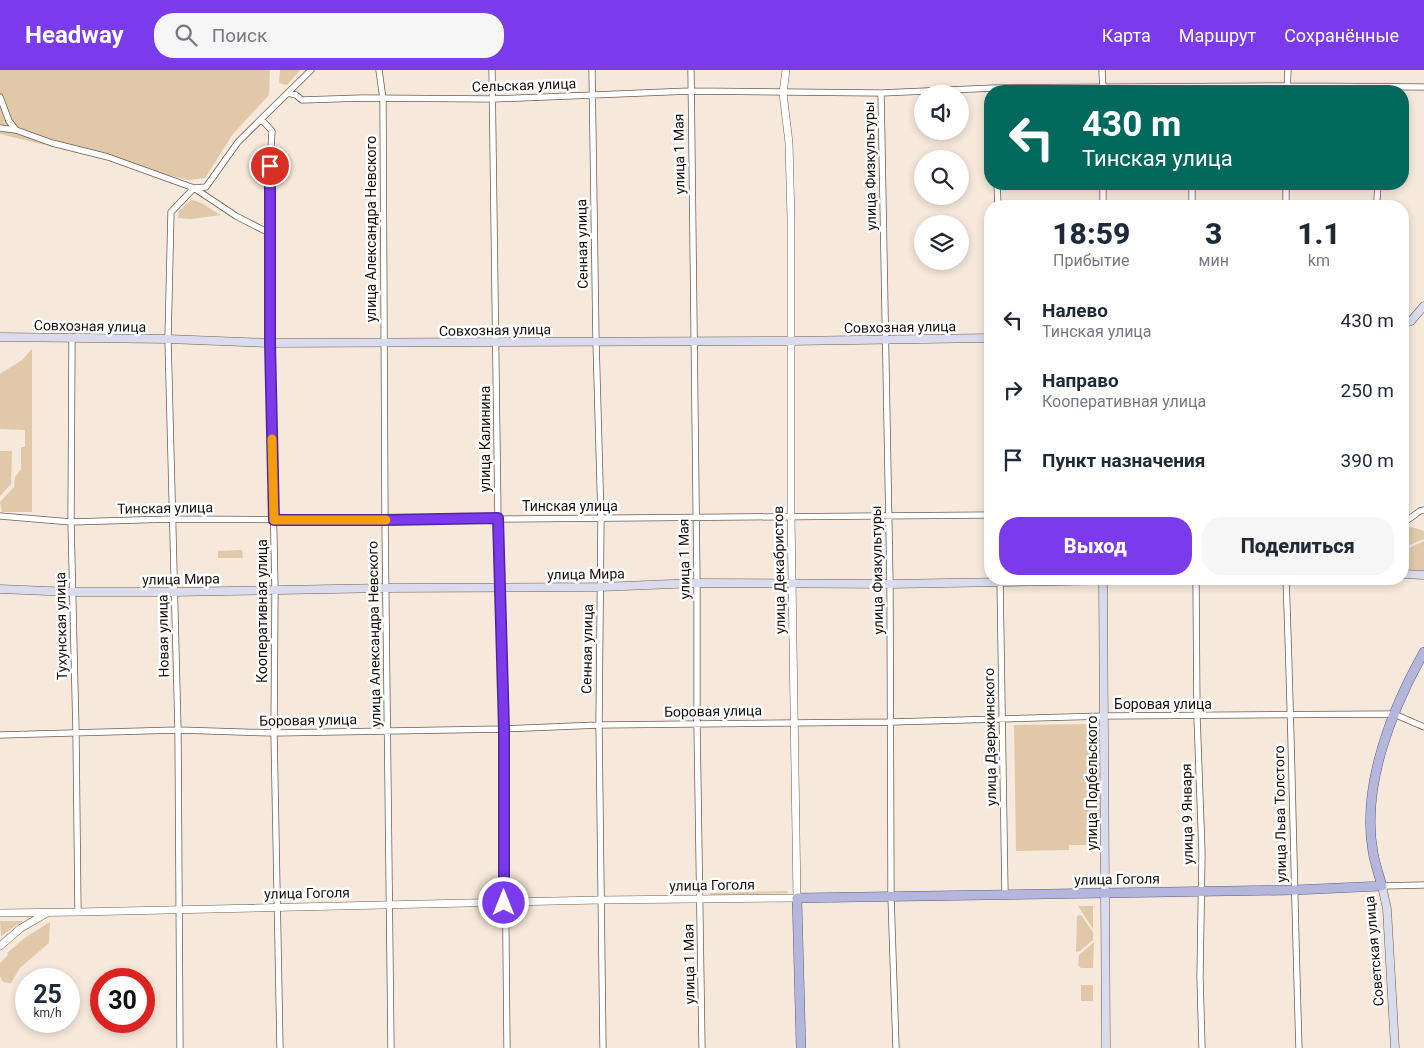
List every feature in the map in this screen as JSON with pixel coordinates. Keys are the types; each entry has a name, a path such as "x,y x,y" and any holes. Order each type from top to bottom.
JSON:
{"main road":[{"path":"1409,322 1424,306"},
{"name":"Совхозная улица","path":"0,337 168,339 270,343 790,341 984,338"},
{"path":"1409,574 1424,575"},
{"name":"улица Мира","path":"0,589 72,592 174,592 386,588 600,587 697,583 890,584 984,581"},
{"name":"улица Подбельского","path":"1103,585 1106,1048"},
{"name":"Советская улица","path":"1395,1048 1387,909 1373,852 1371,829 1373,795 1382,746 1394,714 1424,652"},
{"name":"улица Гоголя","path":"797,898 1201,892 1382,886"},
{"name":"улица Декабристов","path":"797,898 801,1048"}],"street":[{"path":"206,196 206,186 238,142 311,70"},
{"name":"улица Александра Невского","path":"379,70 383,99 385,520 391,905 391,1048"},
{"name":"улица Калинина","path":"492,70 498,518 504,729 504,903 507,1048"},
{"name":"Сенная улица","path":"592,70 601,519 599,725 603,1048"},
{"name":"улица 1 Мая","path":"691,70 702,1048"},
{"name":"улица Декабристов","path":"786,70 783,93 789,143 791,220 791,516 797,898"},
{"path":"1102,70 1103,85"},
{"path":"1287,85 1288,70"},
{"name":"Сельская улица","path":"1409,87 1424,87"},
{"name":"Сельская улица","path":"288,93 296,95 302,100 362,98 493,99 690,91 783,93 984,90"},
{"name":"улица Физкультуры","path":"881,92 890,584 891,896 896,1048"},
{"path":"0,97 9,120 16,130"},
{"name":"Кооперативная улица","path":"261,119 272,131 269,233 275,590 274,733 280,1048"},
{"path":"0,127 9,120"},
{"path":"0,127 108,157 194,188 236,216 269,233"},
{"path":"194,188 206,186"},
{"name":"Новая улица","path":"180,1048 178,730 168,339 171,212 194,188"},
{"path":"1377,199 1378,190"},
{"name":"Тухунская улица","path":"72,338 71,522 78,912"},
{"path":"1409,519 1424,510"},
{"name":"Тинская улица","path":"0,516 71,522 172,519 601,519 984,515"},
{"name":"улица Дзержинского","path":"1000,585 1005,894"},
{"name":"улица 9 Января","path":"1196,585 1197,716 1202,852 1200,977 1202,1048"},
{"name":"улица Льва Толстого","path":"1286,585 1299,1048"},
{"name":"Боровая улица","path":"0,734 178,730 274,733 504,729 599,725 891,722 1105,716 1394,714 1424,727"},
{"name":"улица Гоголя","path":"1382,886 1424,885"},
{"name":"улица Гоголя","path":"0,912 48,913 600,900 797,898"},
{"path":"0,946 21,928 48,913"}],"shaded area":[{"path":"0,70 270,70 269,95 233,134 205,178 188,180 0,134"},
{"path":"280,70 300,70 287,85 279,83"},
{"path":"191,200 203,204 221,215 191,219 178,218 179,211"},
{"path":"32,349 32,512 2,512 0,502 14,487 15,477 21,469 21,447 25,447 25,430 0,429 0,374 22,360"},
{"path":"0,451 12,451 11,484 0,496"},
{"path":"1409,526 1424,531 1424,539 1409,545"},
{"path":"1424,541 1424,571 1409,571 1409,548"},
{"path":"242,550 243,558 218,558 218,551"},
{"path":"1101,724 1102,801 1096,845 1069,845 1069,850 1016,851 1014,725"},
{"path":"787,891 788,893 710,895 710,893"},
{"path":"1078,906 1093,906 1093,929"},
{"path":"1081,915 1093,932 1093,940 1076,952 1077,916"},
{"path":"0,921 23,921 1,936"},
{"path":"50,922 49,943 20,968 15,968 15,976 11,983 3,982 0,976 0,963 8,955 7,953 26,937"},
{"path":"1094,942 1093,968 1081,968 1078,965 1079,955"},
{"path":"1081,985 1093,985 1093,1001 1081,1001"}],"slow traffic":[{"path":"272,439 274,520 386,520"}],"route":[{"path":"270,166 270,343 274,520 498,518 504,729 504,903"}]}
